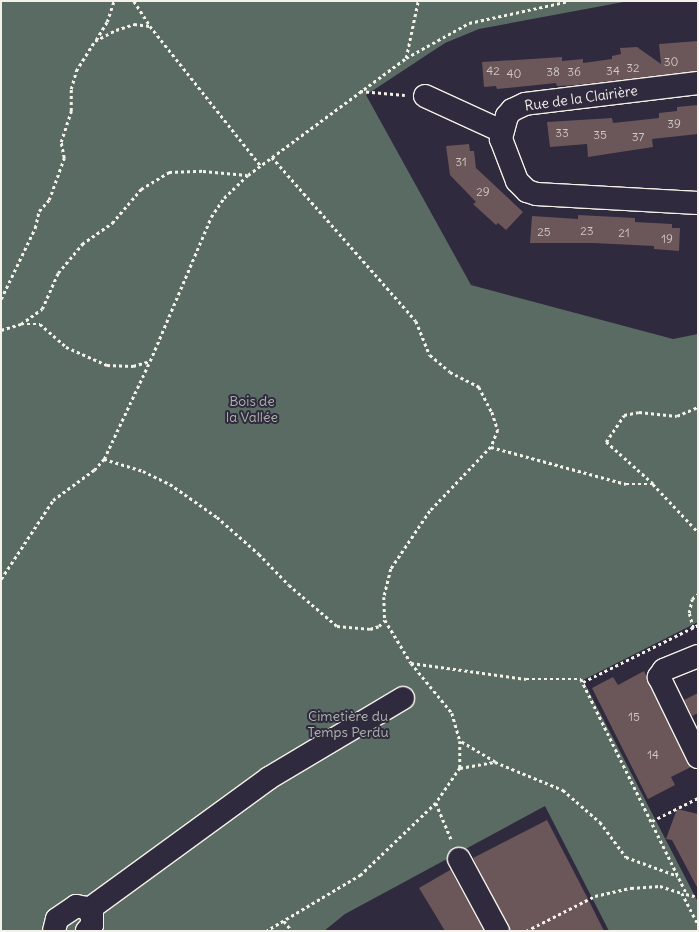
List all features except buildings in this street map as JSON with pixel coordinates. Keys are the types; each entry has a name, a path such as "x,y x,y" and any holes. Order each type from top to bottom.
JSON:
{"street":[{"name":"Rue de la Clairière","path":"501,131 512,110 525,104 698,83"},
{"path":"425,96 501,131 501,139 515,177 521,186 536,194 698,203"},
{"path":"698,656 664,670 659,677 698,757"},
{"path":"54,931 55,922 70,908 80,906 88,920 269,778 403,698"},
{"path":"459,859 498,931"}],"path":[{"path":"1,299 35,228 39,211 51,194 64,158 61,142 71,111 71,89 76,71 107,22 114,1"},
{"path":"134,1 150,26 260,166"},
{"path":"406,58 418,1"},
{"path":"1,579 53,500 94,470 104,459 150,361 211,217 224,198 248,175 334,113 359,91 406,58 469,23 569,1"},
{"path":"95,42 134,24 150,26"},
{"path":"359,91 425,96"},
{"path":"267,931 361,875 436,803 460,768 460,741 452,713 411,664 385,620 384,597 391,569 430,511 491,447 498,430 492,412 479,387 450,372 430,355 416,321 272,157"},
{"path":"21,324 42,309 58,273 82,244 112,223 141,188 169,172 203,171 248,175"},
{"path":"1,330 21,324 40,324 66,347 107,365 133,366 150,361"},
{"path":"698,406 677,416 639,412 624,415 606,442 653,484 698,532"},
{"path":"491,447 626,484 653,484"},
{"path":"104,459 143,471 170,484 199,505 260,554 289,585 337,626 370,629 379,626 385,620"},
{"path":"693,628 689,613 692,599 698,594"},
{"path":"583,682 698,625"},
{"path":"411,664 526,679 581,679 687,894"},
{"path":"460,741 495,762 563,790 600,822 626,857 650,868 678,876"},
{"path":"460,768 495,762"},
{"path":"652,821 698,798"},
{"path":"436,803 459,859"},
{"path":"526,931 594,896 631,888 660,886 698,897"},
{"path":"682,893 698,925"},
{"path":"284,921 292,931"}],"green space":[{"name":"Bois de la Vallée","path":"1,1 629,1 479,29 445,43 366,95 471,285 673,339 698,334 698,622 583,680 698,902 698,931 609,931 545,806 345,914 324,931 1,931"}],"park label":[{"name":"Cimetière du Temps Perdu","path":"348,724"}]}
